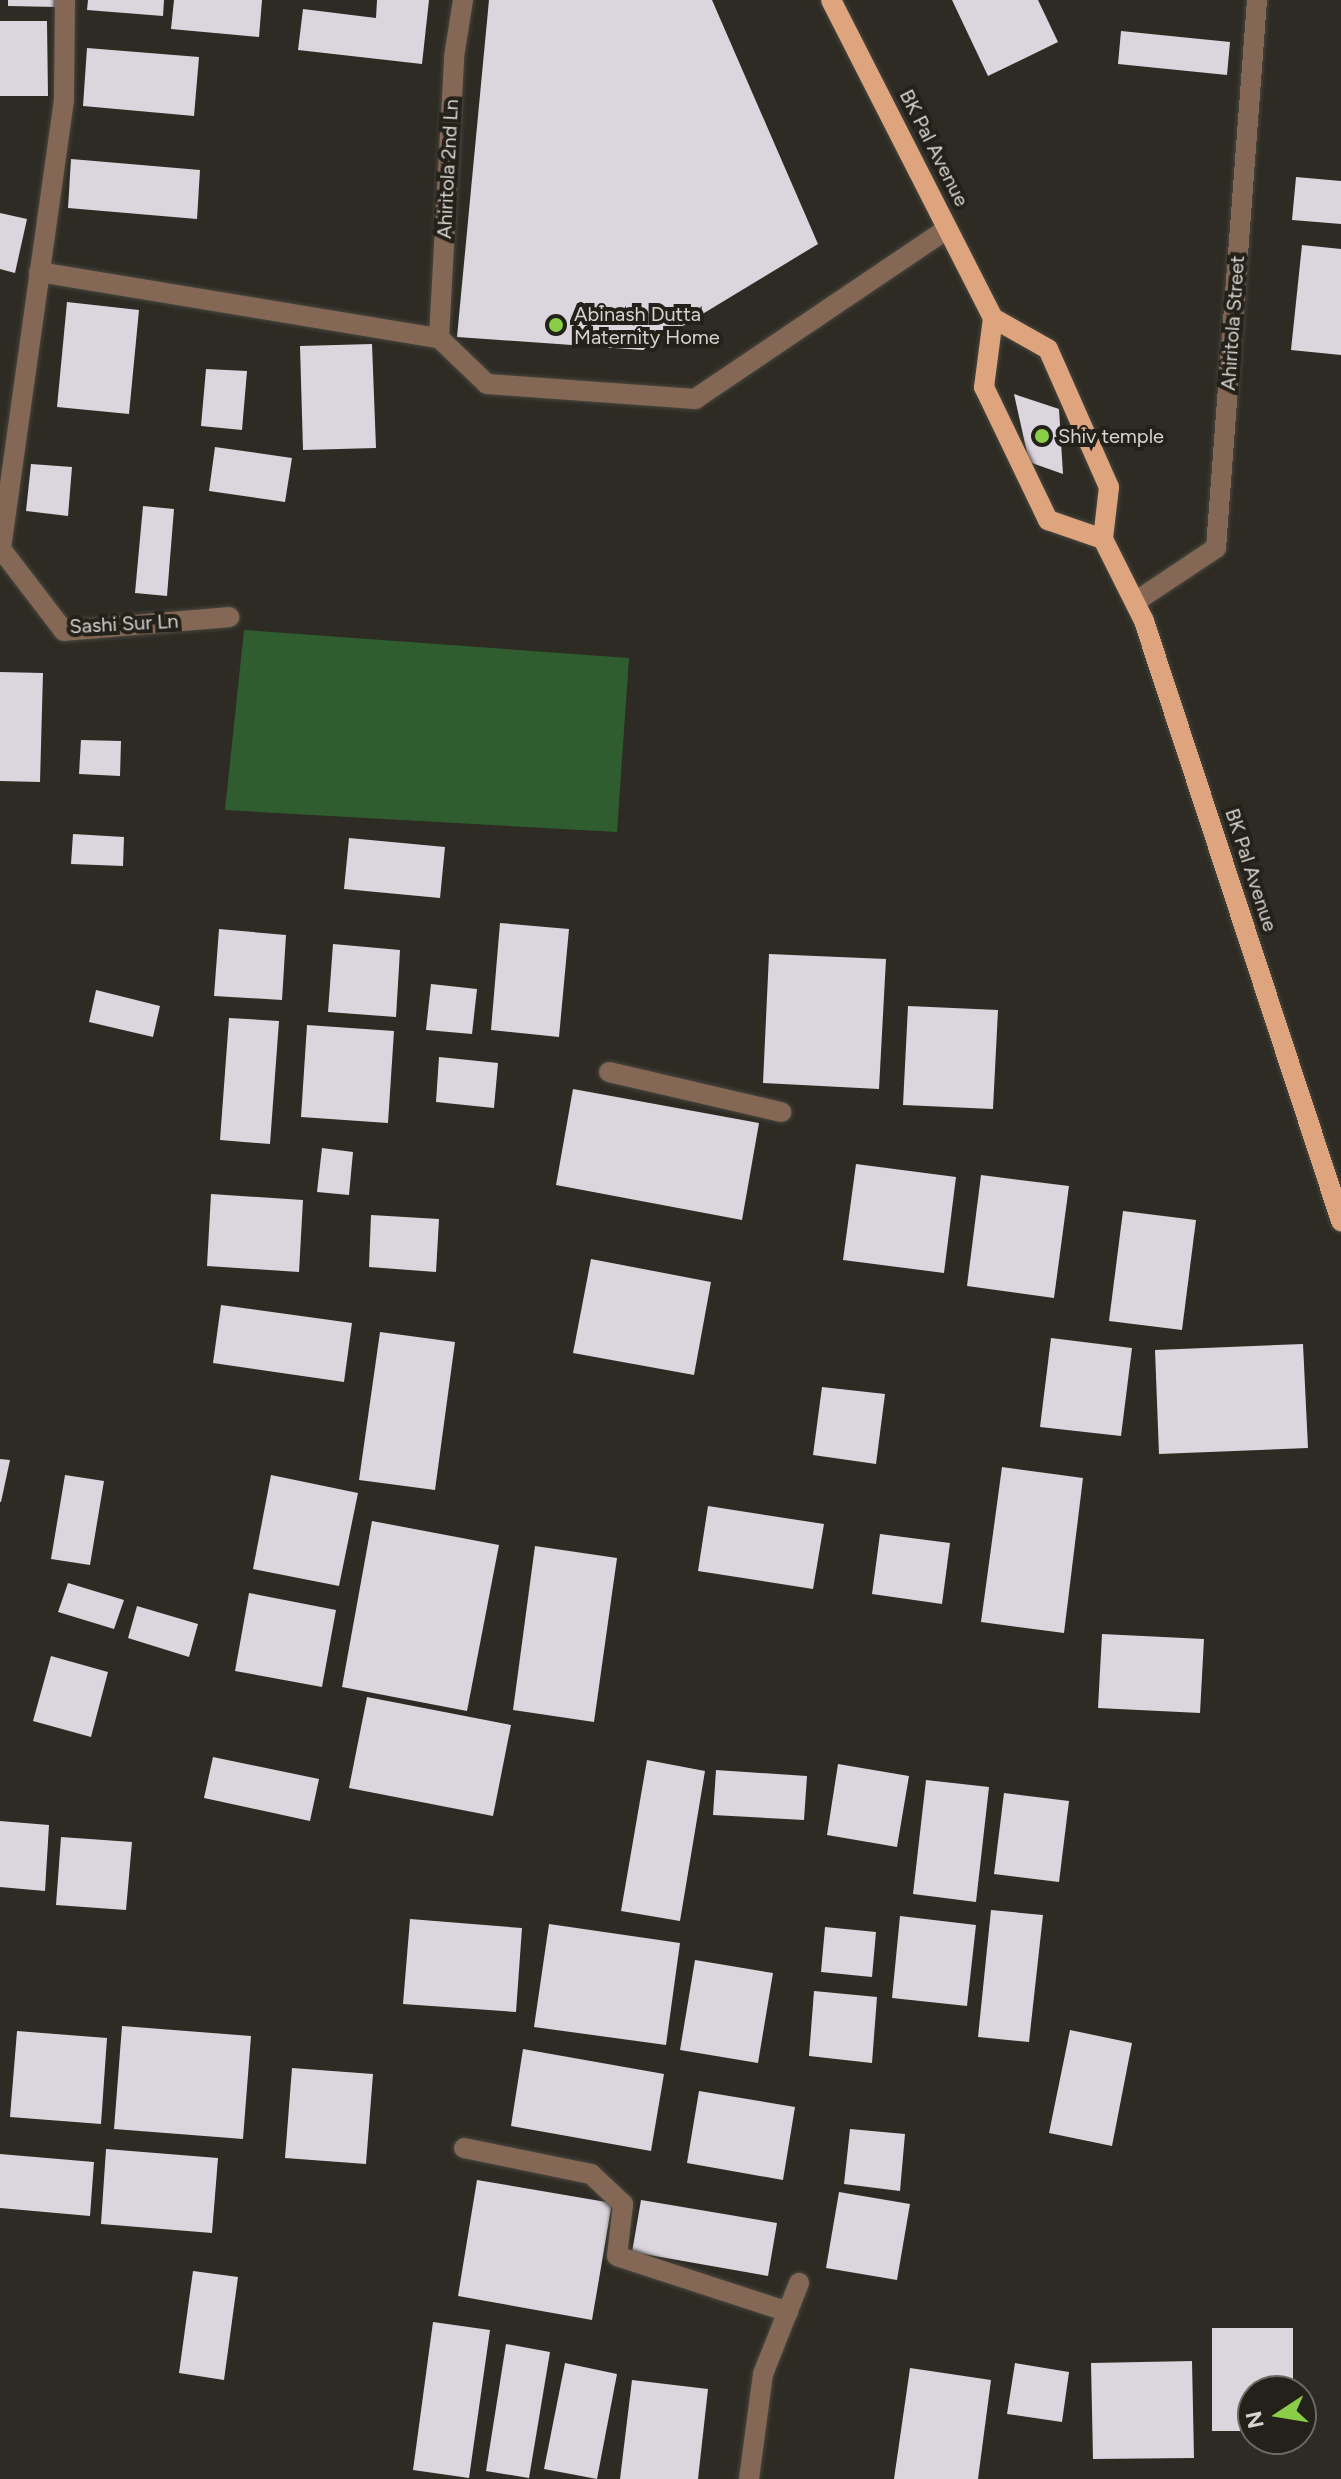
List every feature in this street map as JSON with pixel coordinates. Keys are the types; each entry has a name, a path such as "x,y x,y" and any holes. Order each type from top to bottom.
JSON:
{"main road":[{"name":"BK Pal Avenue","path":"831,0 993,318"},
{"path":"993,318 1048,349 1109,487 1103,539 1048,520 984,387 993,318"},
{"name":"BK Pal Avenue","path":"1103,539 1135,602 1341,1221"}],"street":[{"name":"Sashi Sur Ln","path":"65,0 64,100 1,549 64,631 229,617"},
{"name":"Ahiritola 2nd Ln","path":"439,338 454,57 463,0"},
{"name":"Ahiritola Street","path":"1135,602 1216,548 1257,0"},
{"path":"39,272 439,338 487,384 695,399 947,229"},
{"path":"609,1072 781,1112"},
{"path":"464,2148 591,2174 623,2204 617,2256 788,2312"},
{"path":"749,2479 763,2374 799,2283"}],"green space":[{"path":"244,630 629,658 617,832 225,810"}],"building":[{"path":"8,0 57,0 57,7 8,6"},
{"path":"88,0 164,0 163,16 87,10"},
{"path":"174,0 262,0 259,37 171,29"},
{"path":"377,0 429,0 422,64 298,50 303,9 376,18"},
{"path":"489,0 712,0 818,244 643,350 457,337"},
{"path":"952,0 1038,0 1058,42 988,76"},
{"path":"0,21 47,21 48,96 0,96"},
{"path":"1121,31 1230,42 1227,75 1118,64"},
{"path":"87,48 199,57 194,116 83,106"},
{"path":"71,159 200,170 197,219 68,208"},
{"path":"1296,177 1341,181 1341,224 1292,220"},
{"path":"0,213 27,219 15,273 0,269"},
{"path":"1302,245 1341,249 1341,355 1291,350"},
{"path":"67,302 139,310 129,414 57,407"},
{"path":"372,344 376,448 303,450 300,346"},
{"path":"206,369 247,371 242,430 201,426"},
{"name":"Shiv temple","path":"1014,394 1059,409 1063,474 1029,462"},
{"path":"215,447 292,458 285,502 209,491"},
{"path":"31,464 72,467 68,516 26,511"},
{"path":"143,506 174,509 167,596 135,593"},
{"path":"0,672 43,673 40,782 0,781"},
{"path":"81,740 121,741 120,776 79,774"},
{"path":"73,834 124,837 123,866 71,864"},
{"path":"349,838 445,847 440,898 344,889"},
{"path":"500,923 569,929 559,1037 491,1030"},
{"path":"219,929 286,935 282,1000 214,996"},
{"path":"333,944 400,950 396,1017 328,1012"},
{"path":"769,954 886,959 879,1089 763,1083"},
{"path":"431,984 477,989 472,1034 426,1030"},
{"path":"96,990 160,1006 153,1037 89,1022"},
{"path":"908,1006 998,1010 993,1109 903,1105"},
{"path":"229,1018 279,1021 270,1144 220,1140"},
{"path":"307,1025 394,1031 388,1123 301,1117"},
{"path":"439,1057 498,1063 494,1108 436,1102"},
{"path":"573,1089 759,1123 742,1220 556,1185"},
{"path":"322,1148 353,1152 349,1195 317,1192"},
{"path":"856,1164 956,1177 944,1273 843,1260"},
{"path":"981,1175 1069,1186 1054,1298 967,1286"},
{"path":"211,1194 303,1200 299,1272 207,1266"},
{"path":"1123,1211 1196,1220 1182,1330 1109,1321"},
{"path":"371,1215 439,1219 436,1272 369,1267"},
{"path":"591,1259 711,1282 694,1375 573,1353"},
{"path":"221,1305 352,1323 344,1382 213,1363"},
{"path":"380,1332 455,1342 435,1490 359,1480"},
{"path":"1051,1338 1132,1348 1121,1436 1040,1427"},
{"path":"1303,1344 1308,1448 1159,1454 1155,1350"},
{"path":"822,1387 885,1394 876,1464 813,1455"},
{"path":"0,1459 10,1460 1,1502 0,1502"},
{"path":"1002,1467 1083,1478 1064,1633 981,1622"},
{"path":"65,1475 104,1481 90,1565 51,1559"},
{"path":"271,1475 358,1493 339,1586 253,1569"},
{"path":"708,1506 824,1524 813,1589 698,1571"},
{"path":"372,1521 499,1545 467,1711 342,1687"},
{"path":"880,1534 950,1543 942,1604 872,1594"},
{"path":"535,1546 617,1558 594,1722 513,1710"},
{"path":"68,1583 124,1600 114,1629 58,1612"},
{"path":"249,1593 336,1610 322,1687 235,1671"},
{"path":"137,1606 198,1624 189,1657 128,1638"},
{"path":"1102,1634 1204,1639 1200,1713 1098,1708"},
{"path":"51,1656 108,1672 91,1737 33,1721"},
{"path":"367,1697 511,1725 493,1816 349,1788"},
{"path":"213,1757 319,1779 310,1821 204,1798"},
{"path":"647,1760 705,1771 680,1921 621,1911"},
{"path":"838,1764 909,1776 897,1847 827,1835"},
{"path":"716,1770 807,1776 804,1820 713,1815"},
{"path":"926,1780 989,1787 976,1902 913,1894"},
{"path":"1004,1793 1069,1801 1059,1882 994,1874"},
{"path":"0,1821 49,1825 45,1891 0,1887"},
{"path":"61,1837 132,1842 126,1910 56,1905"},
{"path":"991,1910 1043,1915 1029,2042 978,2037"},
{"path":"900,1916 976,1925 967,2006 892,1998"},
{"path":"410,1919 522,1928 516,2012 403,2004"},
{"path":"549,1924 680,1943 666,2045 534,2027"},
{"path":"825,1927 876,1932 872,1977 821,1972"},
{"path":"695,1960 773,1973 758,2063 680,2050"},
{"path":"814,1991 877,1997 872,2063 809,2056"},
{"path":"122,2026 251,2036 243,2139 114,2129"},
{"path":"1070,2030 1132,2043 1112,2146 1049,2133"},
{"path":"17,2031 107,2038 101,2124 10,2117"},
{"path":"523,2049 664,2074 651,2151 511,2126"},
{"path":"292,2068 373,2074 366,2164 285,2158"},
{"path":"699,2091 795,2107 783,2180 687,2163"},
{"path":"850,2129 905,2134 900,2191 844,2184"},
{"path":"106,2149 218,2158 212,2233 101,2224"},
{"path":"0,2154 94,2162 90,2216 0,2208"},
{"path":"477,2180 612,2203 592,2320 458,2296"},
{"path":"839,2192 910,2204 897,2280 826,2268"},
{"path":"641,2200 777,2223 768,2276 632,2252"},
{"path":"193,2271 238,2277 224,2380 179,2373"},
{"path":"433,2322 490,2330 469,2478 413,2470"},
{"path":"1212,2328 1293,2328 1293,2375 1237,2375 1237,2431 1212,2431"},
{"path":"506,2344 550,2352 529,2478 486,2471"},
{"path":"1192,2361 1194,2458 1093,2459 1091,2363"},
{"path":"565,2363 617,2374 597,2479 544,2469"},
{"path":"1015,2363 1069,2372 1062,2422 1007,2414"},
{"path":"910,2368 991,2380 978,2479 894,2479"},
{"path":"632,2380 708,2389 698,2479 620,2479"}],"place":[{"name":"Abinash Dutta Maternity Home","path":"556,325"},
{"name":"Shiv temple","path":"1042,436"}]}
